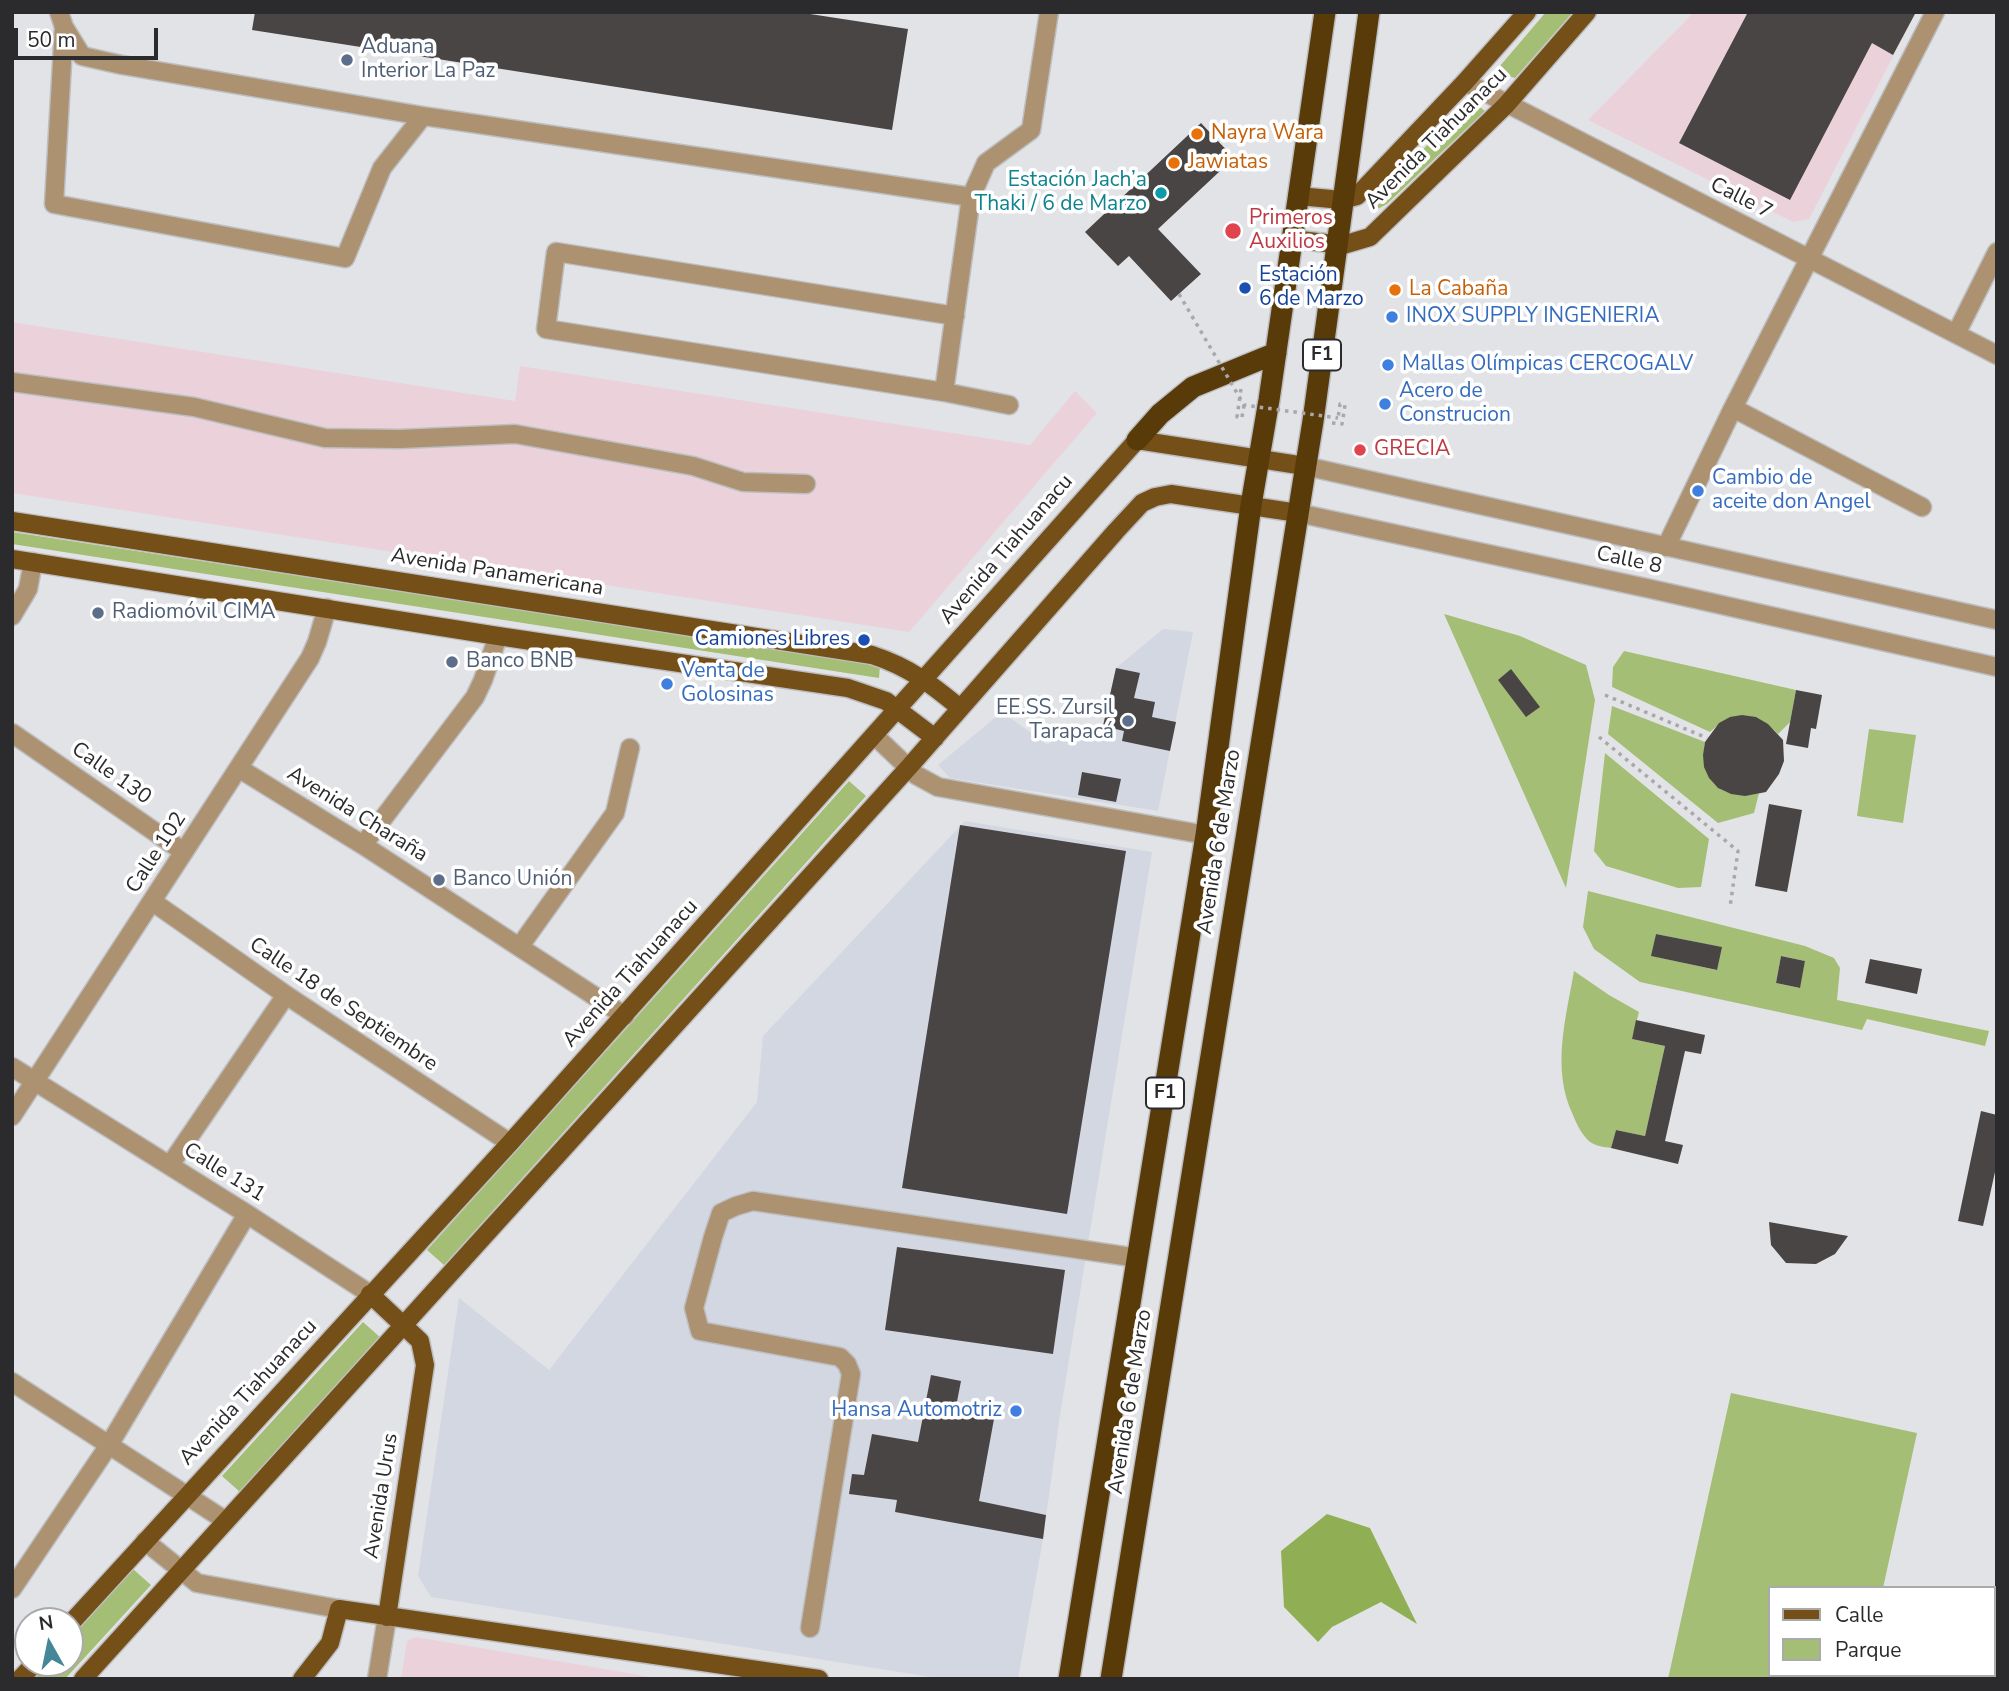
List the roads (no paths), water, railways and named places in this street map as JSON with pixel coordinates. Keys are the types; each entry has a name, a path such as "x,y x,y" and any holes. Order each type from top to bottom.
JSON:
{"highway":[{"name":"Avenida 6 de Marzo","path":"1069,1679 1206,835 1251,505 1276,353 1325,12"},
{"name":"Avenida 6 de Marzo","path":"1111,1679 1298,513 1369,12"},
{"path":"1137,440 1160,414 1193,387 1276,353"}],"main road":[{"name":"Avenida Tiahuanacu","path":"1298,196 1342,200 1357,196 1527,12"},
{"name":"Avenida Tiahuanacu","path":"1292,239 1336,244 1357,242 1370,237 1506,105 1587,12"},
{"name":"Avenida Tiahuanacu","path":"84,1609 625,1016 1137,440"},
{"path":"1137,440 1259,457"},
{"name":"Calle 8","path":"1259,457 1305,466"},
{"path":"83,1679 909,767 1142,503 1171,494 1251,505"},
{"name":"Calle 8","path":"1251,505 1298,513"},
{"name":"Avenida Panamericana","path":"12,521 872,655 898,663 925,679 960,708"},
{"path":"12,559 848,688 868,693 899,709 935,737"},
{"name":"Calle 131","path":"370,1294 405,1326"},
{"name":"Avenida Urus","path":"387,1617 425,1365 420,1341 405,1326"},
{"path":"302,1679 330,1643 340,1609 819,1679"}],"street":[{"path":"944,392 971,197 986,163 1031,130 1049,12"},
{"path":"1666,547 1733,408 1935,12"},
{"path":"61,20 82,56 122,65 423,116 971,197"},
{"path":"61,20 54,204 345,258 382,168 423,116"},
{"name":"Calle 7","path":"1465,82 1997,355"},
{"path":"955,316 556,252 546,329 944,392 1009,405"},
{"path":"1956,334 1997,252"},
{"path":"12,382 194,407 325,438 400,439 515,434 693,466 743,482 806,484"},
{"path":"1733,408 1922,507"},
{"name":"Calle 8","path":"1305,466 1997,619"},
{"name":"Calle 8","path":"1298,513 1997,667"},
{"path":"12,616 27,589 33,562"},
{"name":"Calle 102","path":"12,1116 310,659 327,608"},
{"path":"363,845 475,697 498,636"},
{"name":"Calle 130","path":"12,733 184,852"},
{"path":"875,736 916,775 939,787 1206,835"},
{"path":"520,946 615,813 630,748"},
{"name":"Avenida Charaña","path":"240,769 363,845 625,1016"},
{"name":"Calle 18 de Septiembre","path":"153,901 286,995 510,1143"},
{"path":"170,1165 286,995"},
{"name":"Calle 131","path":"12,1067 247,1213 370,1294"},
{"path":"810,1628 851,1374 840,1357 700,1331 694,1308 721,1213 753,1201 1138,1258"},
{"path":"12,1589 109,1444 247,1213"},
{"path":"12,1382 226,1521"},
{"path":"145,1541 197,1583 340,1609"},
{"name":"Avenida Urus","path":"377,1679 387,1617"}],"place":[{"name":"Aduana Interior La Paz","path":"347,60"},
{"name":"Nayra Wara","path":"1197,134"},
{"name":"Jawiatas","path":"1174,163"},
{"name":"Estación Jach’a Thaki / 6 de Marzo","path":"1161,193"},
{"name":"Primeros Auxilios","path":"1233,231"},
{"name":"Estación 6 de Marzo","path":"1245,288"},
{"name":"La Cabaña","path":"1395,290"},
{"name":"INOX SUPPLY INGENIERIA","path":"1392,317"},
{"name":"Mallas Olímpicas CERCOGALV","path":"1388,365"},
{"name":"Acero de Construcion","path":"1385,404"},
{"name":"GRECIA","path":"1360,450"},
{"name":"Cambio de aceite don Angel","path":"1698,491"},
{"name":"Radiomóvil CIMA","path":"98,613"},
{"name":"Camiones Libres","path":"864,640"},
{"name":"Banco BNB","path":"452,662"},
{"name":"Venta de Golosinas","path":"667,684"},
{"name":"EE.SS. Zursil Tarapacá","path":"1128,721"},
{"name":"Banco Unión","path":"439,880"},
{"name":"Hansa Automotriz","path":"1016,1411"}]}
